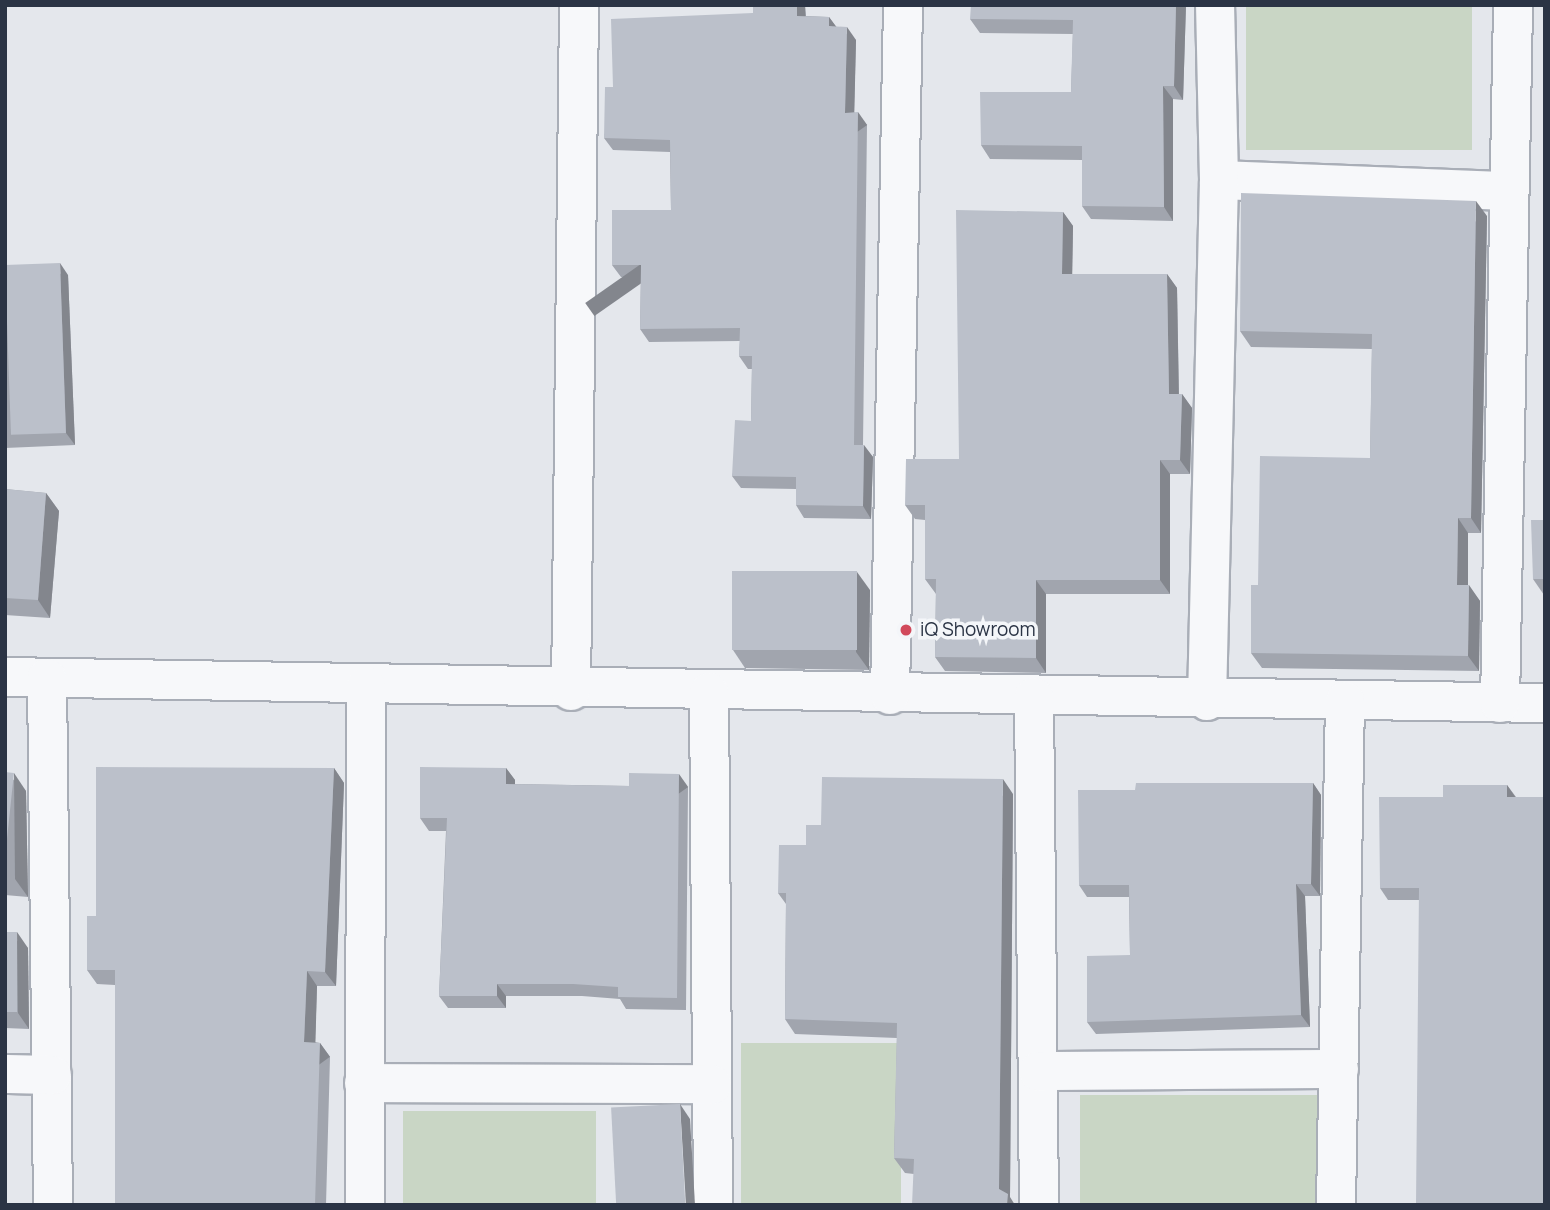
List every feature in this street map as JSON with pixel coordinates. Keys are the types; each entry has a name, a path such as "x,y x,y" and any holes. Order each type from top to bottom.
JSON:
{"street":[{"path":"571,691 579,5"},
{"path":"890,695 902,5"},
{"path":"1207,701 1219,180 1215,5"},
{"path":"1500,703 1513,5"},
{"path":"1219,180 1509,191"},
{"path":"5,677 571,691 1207,701 1545,703"},
{"path":"47,678 53,1205"},
{"path":"365,1205 366,686"},
{"path":"709,692 713,1205"},
{"path":"1034,697 1040,1205"},
{"path":"1336,1205 1345,701"},
{"path":"1038,1071 1339,1069"},
{"path":"5,1074 52,1075"},
{"path":"365,1083 712,1084"}],"green space":[{"path":"1246,5 1472,5 1472,150 1246,150"},
{"path":"741,1043 901,1043 901,1205 741,1205"},
{"path":"1080,1095 1328,1095 1328,1205 1080,1205"},
{"path":"403,1111 596,1111 596,1205 403,1205"}],"building":[{"path":"753,5 797,5 797,16 829,17 829,26 847,27 845,113 858,112 854,445 864,445 863,506 796,505 796,477 732,476 735,420 751,421 752,356 739,356 740,328 640,329 641,265 612,265 612,210 671,210 670,140 604,138 605,87 613,87 611,19 753,13"},
{"path":"971,5 1176,5 1174,86 1163,86 1164,207 1082,206 1082,146 981,145 980,92 1071,92 1073,20 970,19"},
{"path":"1241,193 1476,201 1471,518 1458,518 1457,585 1469,585 1468,656 1251,653 1251,585 1258,585 1260,456 1370,458 1372,334 1240,331"},
{"path":"956,210 1063,212 1062,274 1167,274 1169,394 1182,394 1180,460 1160,460 1160,580 1036,580 1036,658 935,657 936,579 925,579 925,505 905,505 906,459 959,459"},
{"path":"60,263 66,433 11,435 5,265"},
{"path":"5,489 46,493 38,600 5,598"},
{"path":"1531,520 1545,520 1545,579 1533,579"},
{"path":"732,571 857,571 857,650 732,650"},
{"path":"96,767 334,768 325,972 307,971 304,1042 320,1043 315,1205 115,1205 115,970 87,970 87,916 96,916"},
{"path":"420,767 506,768 506,784 629,786 629,773 679,774 677,998 618,997 618,987 573,984 497,984 497,996 439,996 447,818 420,818"},
{"path":"5,772 14,773 5,858"},
{"path":"822,777 1003,779 999,1189 1008,1194 1007,1205 912,1205 914,1159 894,1158 897,1023 785,1019 786,893 778,893 779,845 806,845 806,825 821,825"},
{"path":"1136,783 1313,783 1311,884 1296,884 1301,1015 1087,1022 1087,956 1130,955 1129,885 1079,885 1078,790 1135,790"},
{"path":"1443,785 1507,785 1507,797 1545,797 1545,1205 1416,1205 1419,888 1380,888 1379,797 1443,797"},
{"path":"5,932 17,932 17,1012 5,1012"},
{"path":"680,1104 685,1205 616,1205 611,1108"}],"place":[{"name":"iQ Showroom","path":"906,630"}]}
